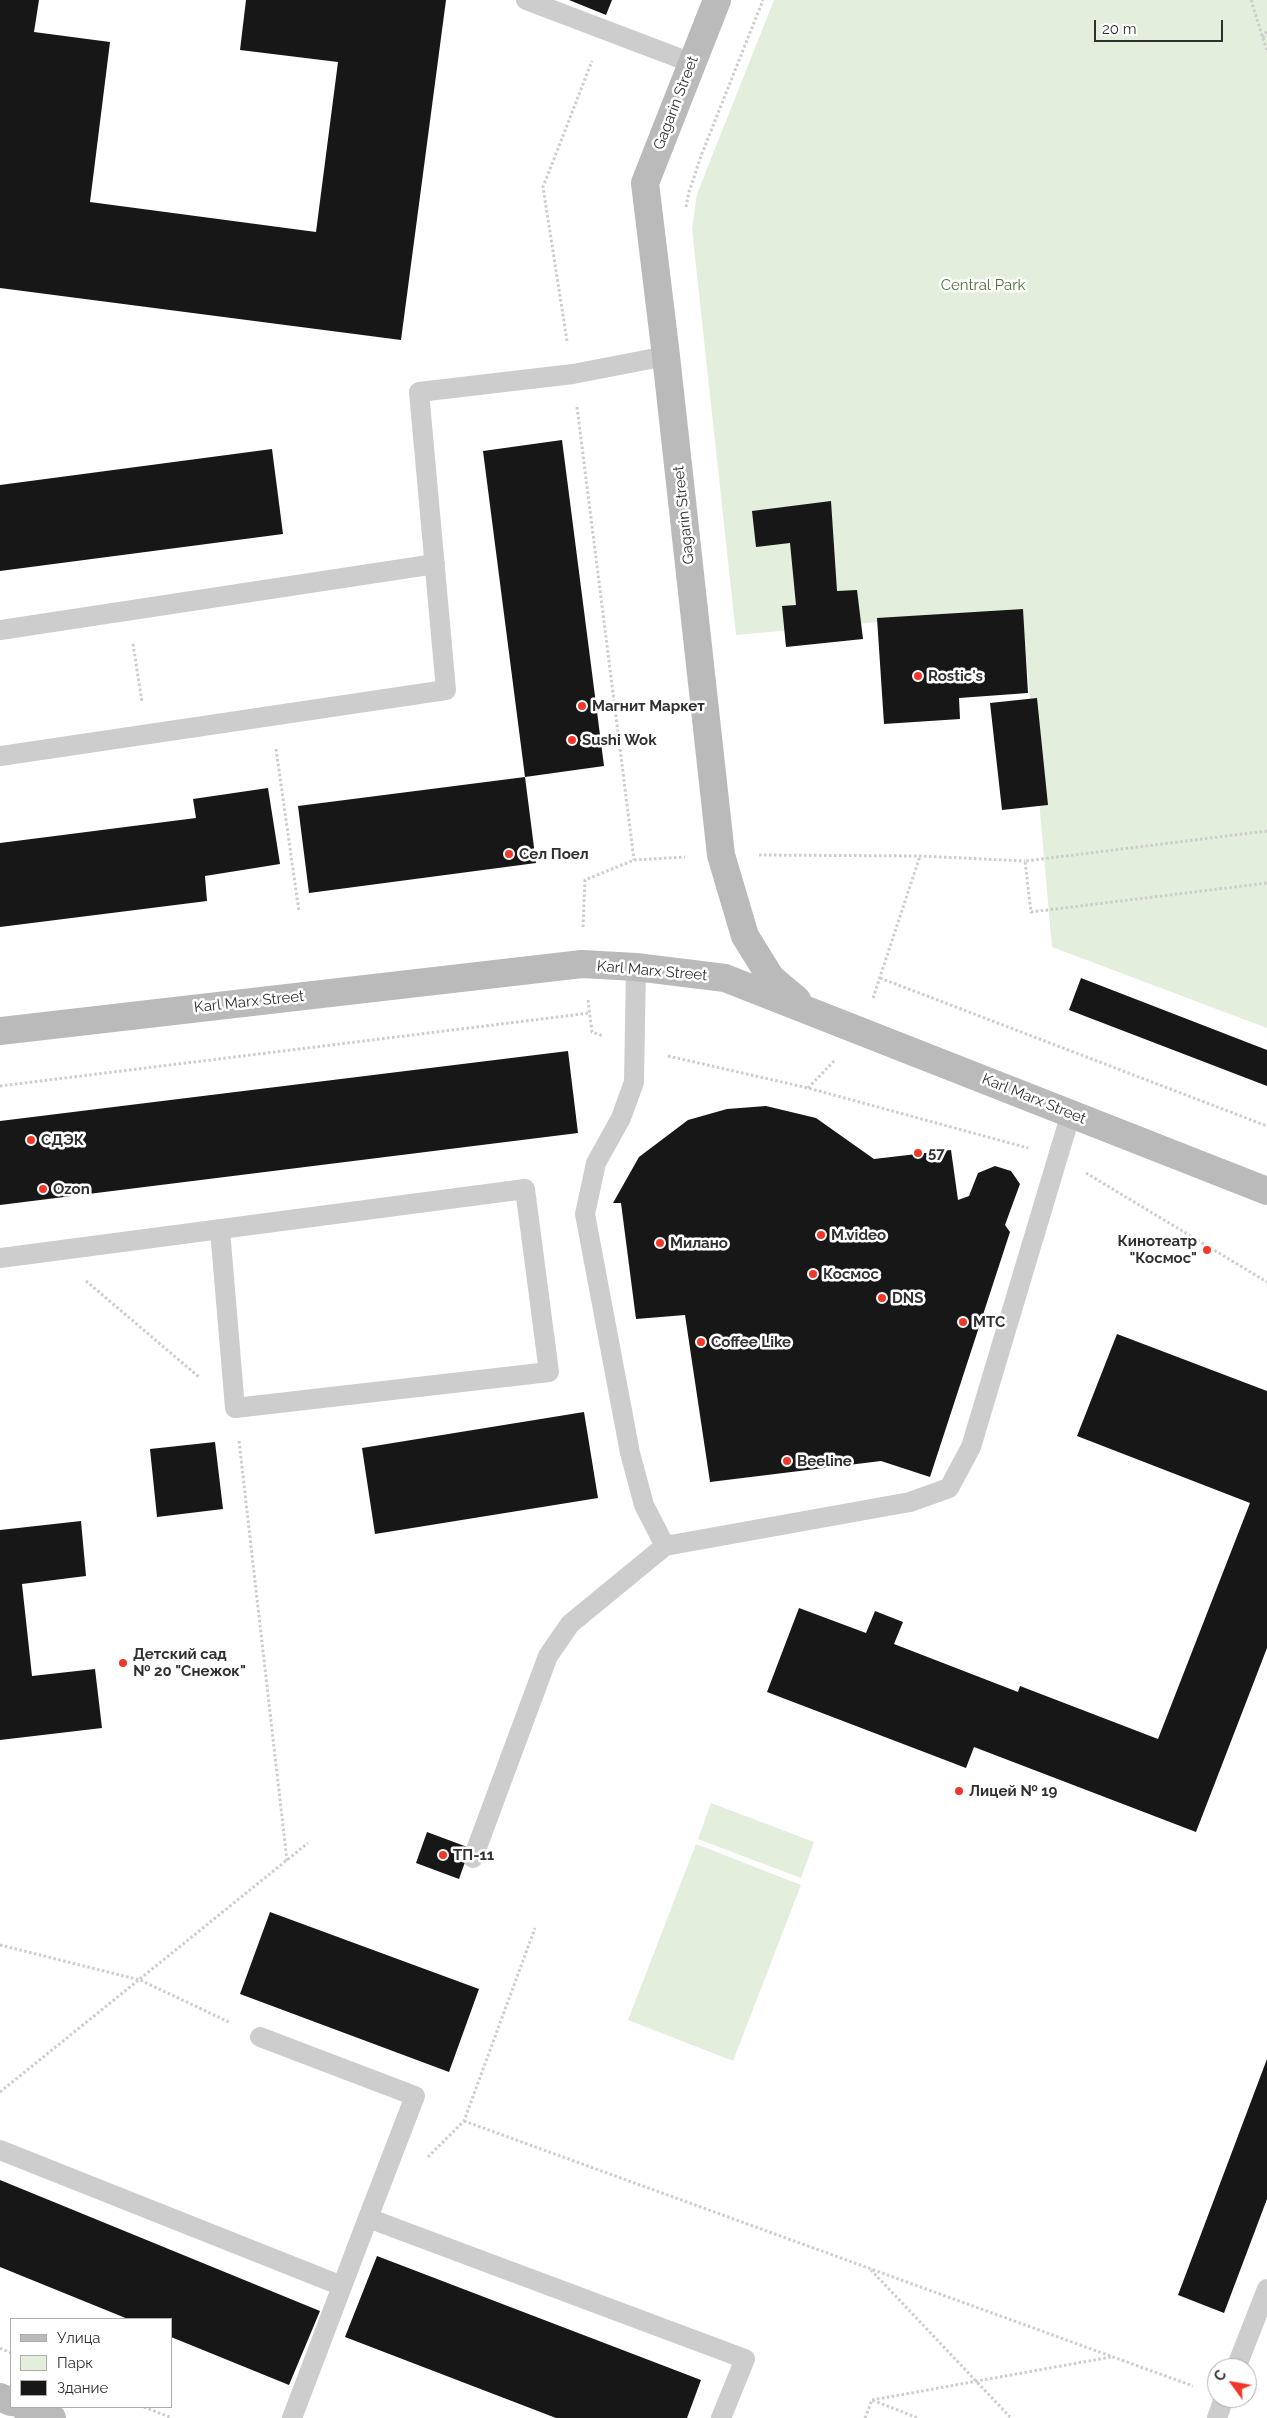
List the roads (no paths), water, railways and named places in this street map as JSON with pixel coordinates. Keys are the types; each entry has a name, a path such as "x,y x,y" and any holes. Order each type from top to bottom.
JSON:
{"main road":[{"name":"Gagarin Street","path":"717,0 645,183 721,855 745,936 771,978 813,1013"},
{"name":"Karl Marx Street","path":"0,1031 582,964 636,966 725,978 1267,1191"},
{"path":"27,2408 52,2418"}],"lane":[{"path":"526,0 692,63"},
{"path":"0,756 446,690 420,392 573,374 666,356"},
{"path":"0,630 434,564"},
{"path":"636,966 634,1082 621,1118 596,1163 585,1214 630,1453 644,1505 665,1546"},
{"path":"473,1858 548,1656 570,1624 665,1546 910,1502 949,1488 971,1448 1071,1113"},
{"path":"0,1258 525,1189 549,1372 235,1408 220,1230"},
{"path":"260,2037 415,2096 292,2418"},
{"path":"0,2150 342,2286"},
{"path":"368,2218 745,2359 721,2418"},
{"path":"1240,2358 1267,2289"}],"place":[{"name":"Rostic's","path":"918,676"},
{"name":"Магнит Маркет","path":"582,706"},
{"name":"Sushi Wok","path":"572,740"},
{"name":"Сел Поел","path":"509,854"},
{"name":"СДЭК","path":"31,1140"},
{"name":"57","path":"918,1153"},
{"name":"Ozon","path":"43,1189"},
{"name":"M.video","path":"821,1235"},
{"name":"Милано","path":"660,1243"},
{"name":"Кинотеатр \"Космос\"","path":"1207,1250"},
{"name":"Космос","path":"813,1274"},
{"name":"DNS","path":"882,1298"},
{"name":"МТС","path":"963,1322"},
{"name":"Coffee Like","path":"701,1342"},
{"name":"Beeline","path":"787,1461"},
{"name":"Детский сад № 20 \"Снежок\"","path":"123,1663"},
{"name":"Лицей № 19","path":"959,1791"},
{"name":"ТП-11","path":"443,1855"}],"park label":[{"name":"Central Park","path":"983,285"}]}
